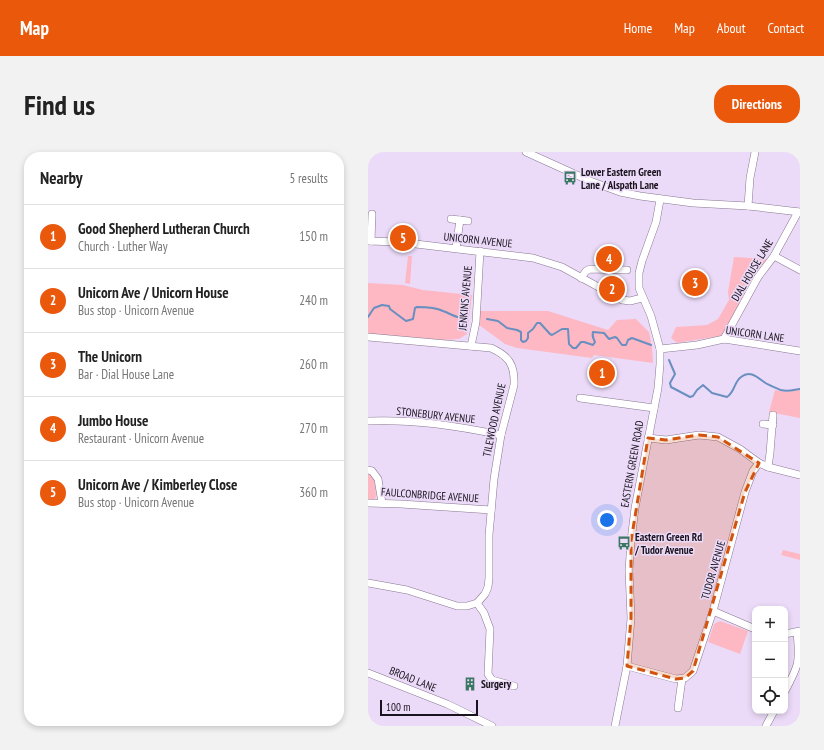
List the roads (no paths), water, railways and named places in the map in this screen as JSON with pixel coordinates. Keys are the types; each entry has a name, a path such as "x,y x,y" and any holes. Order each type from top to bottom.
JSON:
{"street":[{"path":"526,152 602,186 620,192 660,200 748,206 799,212"},
{"path":"748,206 750,178 755,152"},
{"name":"EASTERN GREEN ROAD","path":"615,726 627,666 631,618 629,570 631,541 635,508 658,388 660,353 651,316 639,288 639,273 656,222 660,200"},
{"name":"DIAL HOUSE LANE","path":"724,339 758,277 774,256 799,212"},
{"path":"369,241 370,214 380,214"},
{"path":"451,219 468,221"},
{"path":"456,248 460,220"},
{"name":"UNICORN AVENUE","path":"369,241 399,242 534,258 562,267 622,300 630,301 642,298"},
{"name":"JENKINS AVENUE","path":"471,346 476,318 480,251"},
{"path":"774,256 800,270"},
{"path":"581,278 586,271 590,269 627,270"},
{"name":"TILEWOOD AVENUE","path":"368,337 491,348 500,352 511,363 514,385 501,435 494,479 491,510 488,587 485,594 478,602"},
{"name":"UNICORN LANE","path":"660,353 724,339 800,351"},
{"path":"580,398 654,408"},
{"path":"768,467 773,415"},
{"name":"STONEBURY AVENUE","path":"368,421 399,421 437,424 501,435"},
{"path":"764,424 773,425"},
{"path":"648,438 666,440 699,435 718,437 740,449 759,463 768,467 800,475"},
{"name":"TUDOR AVENUE","path":"682,679 693,671 713,611 746,492 753,471 759,463"},
{"path":"368,470 372,470 378,479 382,503"},
{"name":"FAULCONBRIDGE AVENUE","path":"368,503 491,510"},
{"path":"368,584 407,590 457,606 467,606 478,602 484,612 490,629 488,674 492,680 514,686"},
{"path":"713,611 752,628"},
{"path":"788,634 798,632 799,661 788,685"},
{"path":"627,666 676,679 682,679 678,708"},
{"name":"BROAD LANE","path":"368,673 447,704 492,726"},
{"path":"766,726 772,714"}],"waterway":[{"path":"368,317 374,308 382,305 389,306 390,309 406,321 413,319 415,308 417,307 437,309 457,317 468,317"},
{"path":"487,319 498,321 507,328 521,332 521,340 523,342 528,338 528,333 537,323 540,323 552,335 562,329 568,329 569,344 573,348 576,348 581,342 593,345 595,342 593,332 604,333 609,339 615,337 622,345 626,345 628,340 632,338 651,345"},
{"path":"669,360 675,374 670,383 671,387 690,397 693,396 703,385 712,393 727,397 730,395 739,379 747,374 756,376 781,390 788,391 800,389"}],"place":[{"name":"Lower Eastern Green Lane / Alspath Lane","path":"570,178"},
{"name":"Unicorn Ave / Kimberley Close","path":"403,238"},
{"name":"Jumbo House","path":"609,259"},
{"name":"The Unicorn","path":"695,283"},
{"name":"Unicorn Ave / Unicorn House","path":"612,289"},
{"name":"Good Shepherd Lutheran Church","path":"602,373"},
{"name":"Eastern Green Rd / Tudor Avenue","path":"624,543"},
{"name":"Surgery","path":"470,684"}]}
